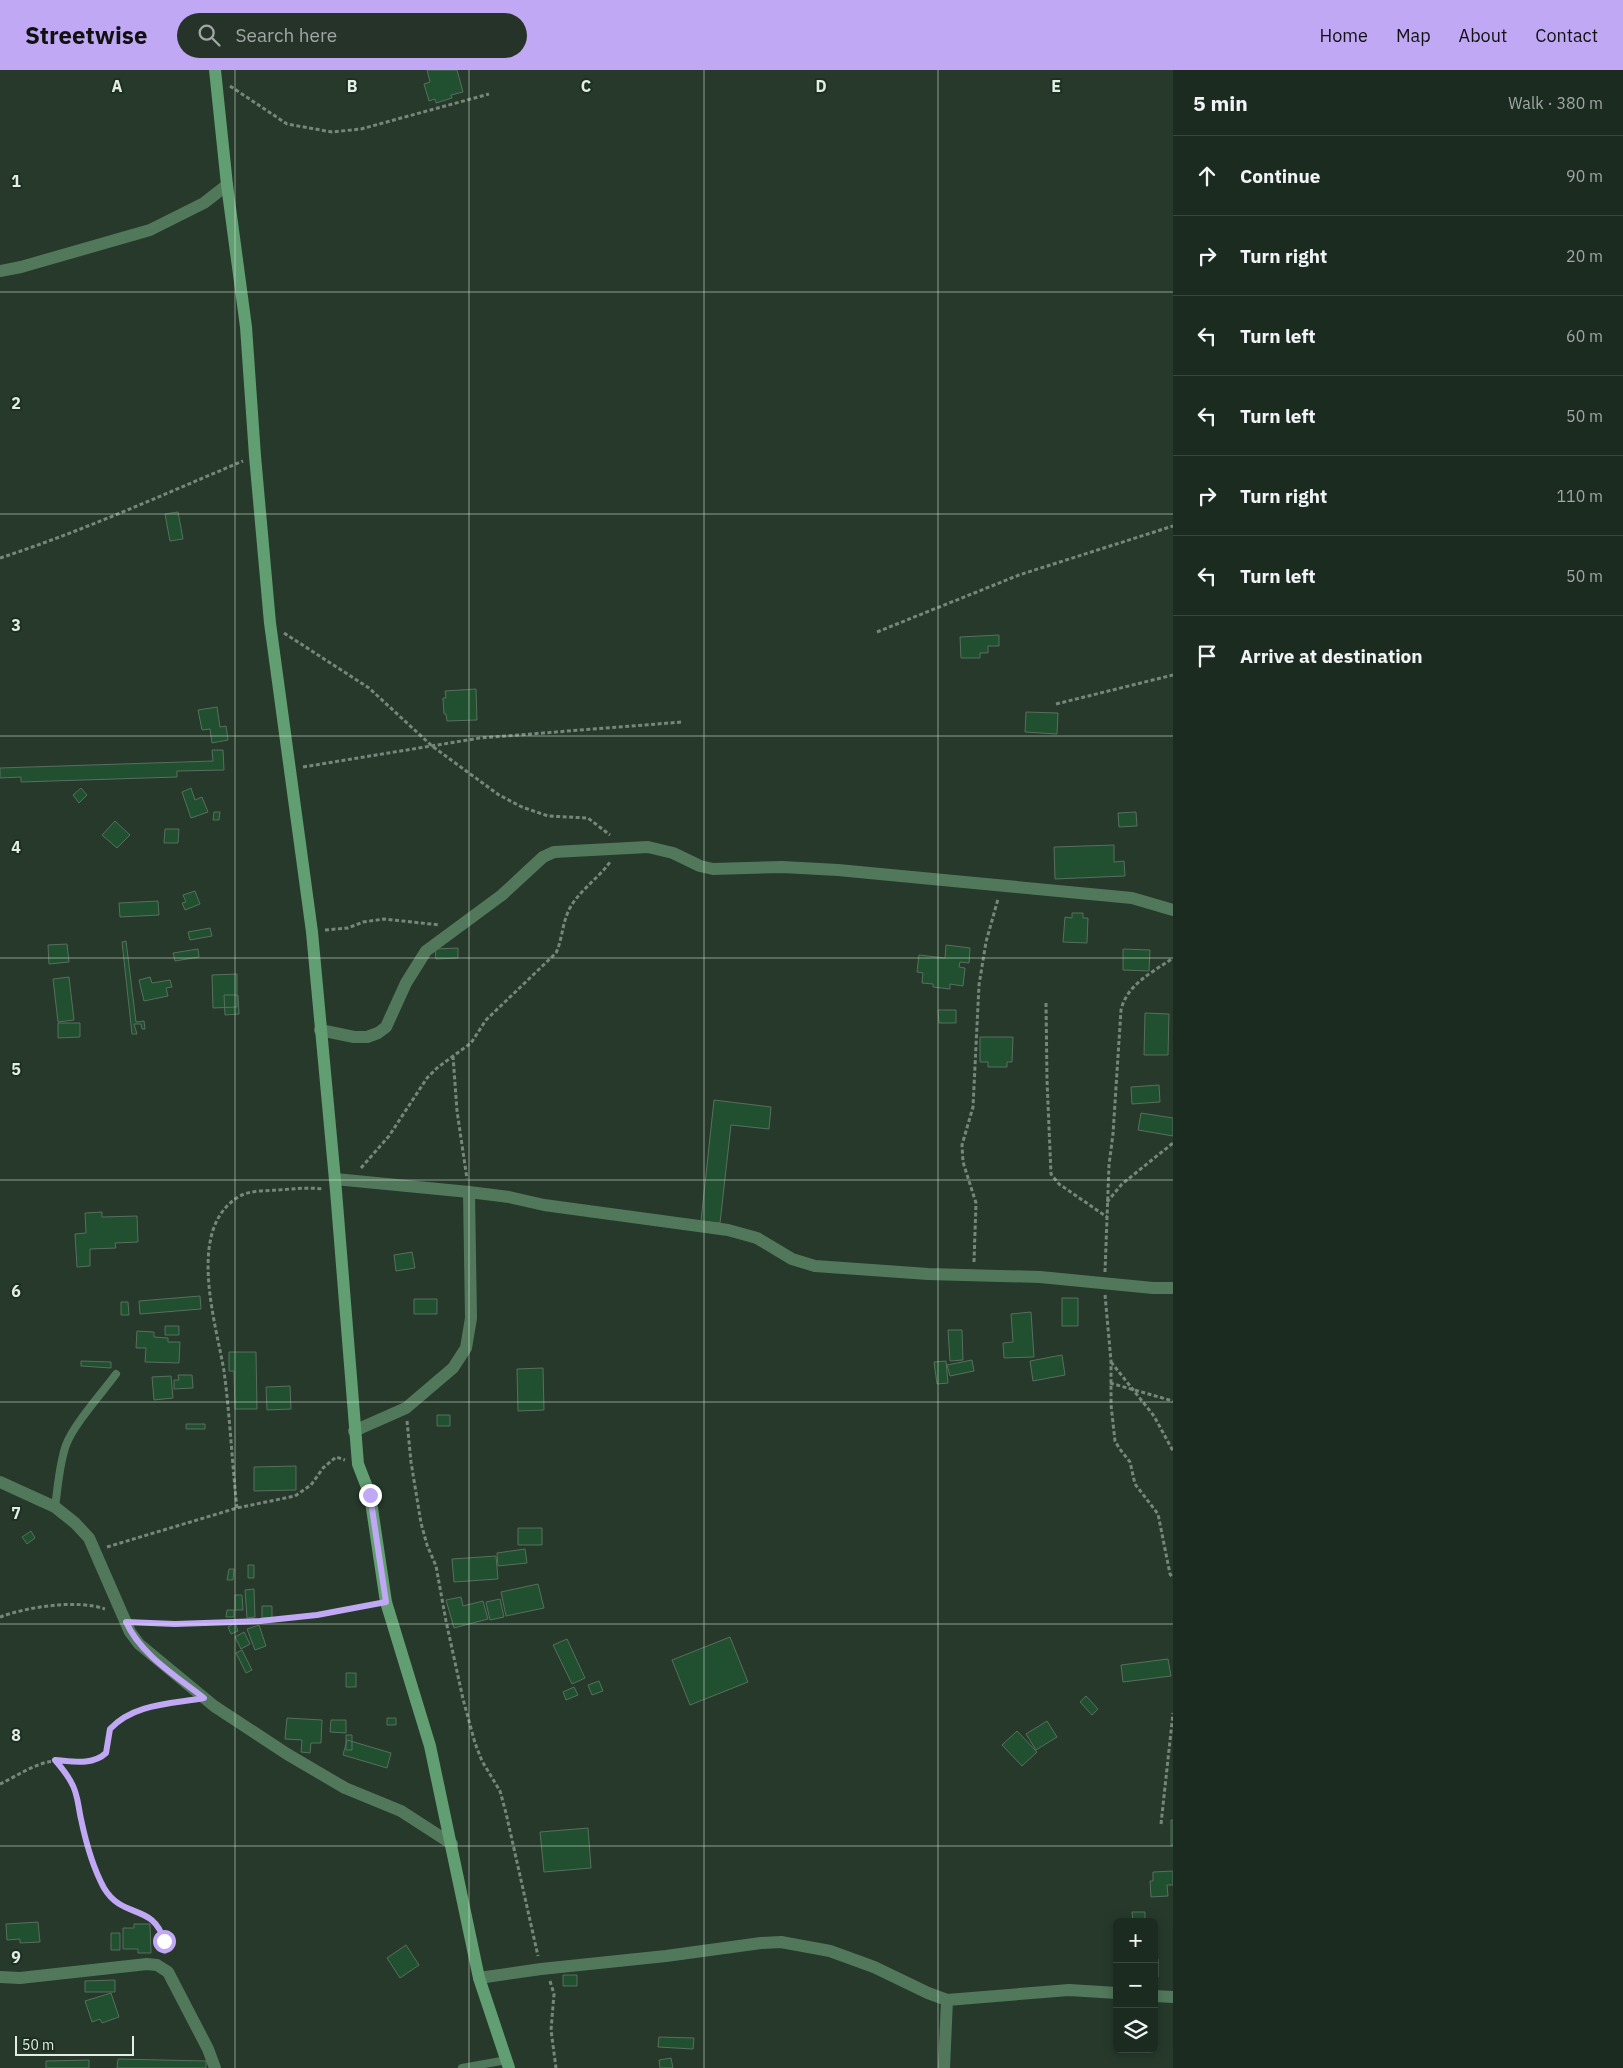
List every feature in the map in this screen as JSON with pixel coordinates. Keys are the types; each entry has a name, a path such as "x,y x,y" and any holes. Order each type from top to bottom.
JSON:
{"street":[{"path":"215,73 227,186 246,327 270,623 312,932 336,1185 358,1464 370,1495 386,1602 430,1746 479,1978 508,2064"},
{"path":"0,271 91,248 150,230 204,203 227,186"},
{"path":"320,1030 367,1037 378,1033 386,1027 397,1000 426,951 502,895 543,857 554,852 648,847 662,849 700,866 713,869 782,867 838,870 1132,898 1173,910"},
{"path":"336,1185 355,1180 469,1192 509,1197 578,1210 728,1230 756,1238 792,1259 815,1266 928,1274 1040,1277 1173,1288"},
{"path":"354,1431 406,1408 453,1368 466,1348 471,1318 469,1192"},
{"path":"0,1482 55,1507 75,1523 89,1538 124,1618 139,1644 204,1698 287,1754 345,1788 401,1812 452,1844"},
{"path":"479,1978 541,1969 780,1942 830,1951 874,1967 928,1993 948,2000 1070,1990 1113,1994"},
{"path":"0,1977 20,1978 146,1964 157,1965 168,1972 208,2049 215,2068"},
{"path":"1158,1996 1173,1997"},
{"path":"944,2068 943,2054 948,2000"}],"lane":[{"path":"55,1507 66,1444 116,1374"},
{"path":"462,2068 508,2064"}],"path":[{"path":"215,73 287,124 332,132 361,129 489,94"},
{"path":"0,558 48,542 118,514 255,456"},
{"path":"878,632 1018,575 1173,526"},
{"path":"270,623 369,688 432,746 499,795 522,808 548,816 588,818 602,827 622,849 568,912 556,953 486,1020 471,1042 427,1078 389,1136 362,1166 355,1180"},
{"path":"1056,704 1173,675"},
{"path":"289,769 480,738 682,722"},
{"path":"974,1275 976,1203 963,1162 962,1145 973,1107 978,985 986,942 1002,886"},
{"path":"312,932 348,928 362,922 384,919 459,927"},
{"path":"1173,958 1131,989 1124,999 1109,1165 1105,1283 1111,1361 1110,1383 1116,1441 1130,1462 1134,1484 1158,1514 1170,1574 1173,1578"},
{"path":"1046,1002 1047,1080 1052,1174 1059,1184 1107,1217"},
{"path":"453,1056 459,1130 469,1192"},
{"path":"1107,1203 1122,1184 1173,1143"},
{"path":"237,1508 224,1372 210,1296 207,1262 212,1236 220,1217 230,1204 241,1196 255,1192 336,1185"},
{"path":"1111,1361 1154,1416 1173,1451"},
{"path":"1110,1383 1173,1400"},
{"path":"406,1408 411,1462 420,1523 426,1545 436,1566 446,1621 471,1730 482,1761 500,1791 541,1969 550,1980 554,1994 551,2030 556,2068"},
{"path":"95,1552 237,1508 295,1496 311,1485 323,1468 336,1457 358,1464"},
{"path":"0,1617 16,1611 57,1605 102,1607 124,1618 175,1624 260,1621 317,1615 386,1602"},
{"path":"0,1784 42,1764 55,1760 81,1762 97,1759 106,1753 110,1729 124,1718 146,1708 204,1698"},
{"path":"1161,1824 1173,1713"},
{"path":"55,1760 72,1782 76,1792 86,1845 96,1872 105,1889 115,1902 151,1918 159,1926 164,1941 168,1972"}],"building":[{"path":"427,70 457,70 463,92 451,95 452,98 436,103 435,99 429,101 424,84 430,82"},
{"path":"178,512 183,539 170,541 165,514"},
{"path":"999,635 999,646 988,646 988,653 980,653 980,658 961,658 960,637"},
{"path":"476,689 477,720 447,721 446,714 444,714 443,698 446,698 445,691"},
{"path":"217,707 220,727 226,726 228,740 212,743 210,729 202,730 198,710"},
{"path":"1026,712 1058,713 1057,734 1025,732"},
{"path":"212,750 223,750 224,770 177,771 177,777 21,782 21,777 0,778 0,768 213,761"},
{"path":"81,788 87,795 79,803 73,795"},
{"path":"191,788 195,800 202,797 208,812 191,818 182,792"},
{"path":"214,812 220,812 219,820 213,820"},
{"path":"1136,812 1137,826 1119,827 1118,813"},
{"path":"115,821 130,835 117,848 102,835"},
{"path":"165,829 179,829 178,843 164,843"},
{"path":"1114,845 1114,862 1124,861 1125,876 1055,879 1054,847"},
{"path":"195,891 200,904 185,910 182,903 186,902 183,895"},
{"path":"158,901 159,915 120,917 119,903"},
{"path":"1072,913 1083,913 1083,918 1088,918 1087,943 1063,942 1065,917 1072,918"},
{"path":"210,928 212,936 190,940 188,932"},
{"path":"126,941 136,1022 144,1021 145,1029 142,1029 141,1024 134,1024 137,1034 132,1034 122,942"},
{"path":"67,944 69,962 49,964 48,945"},
{"path":"946,945 970,948 969,963 960,962 959,967 965,968 963,986 950,984 950,989 933,987 933,984 922,983 923,973 917,972 919,955 945,958"},
{"path":"458,948 458,958 436,959 435,949"},
{"path":"198,949 199,957 175,961 173,953"},
{"path":"1123,949 1150,950 1149,971 1123,970"},
{"path":"237,974 237,1007 213,1008 212,975"},
{"path":"69,977 74,1020 58,1022 53,979"},
{"path":"150,977 152,983 170,980 172,987 166,988 168,996 144,1001 139,980"},
{"path":"224,995 238,995 239,1014 225,1015"},
{"path":"938,1010 956,1010 956,1023 939,1023"},
{"path":"1145,1013 1169,1014 1168,1055 1144,1055"},
{"path":"58,1023 80,1023 80,1037 58,1038"},
{"path":"980,1037 1013,1037 1012,1062 1007,1062 1007,1067 988,1067 988,1062 980,1062"},
{"path":"1159,1085 1160,1102 1132,1104 1131,1087"},
{"path":"714,1100 771,1107 769,1129 731,1125 720,1223 701,1221"},
{"path":"1141,1113 1173,1118 1173,1136 1138,1130"},
{"path":"102,1212 102,1217 137,1216 138,1242 115,1243 116,1248 90,1249 90,1266 77,1267 75,1234 86,1233 85,1213"},
{"path":"412,1252 415,1268 396,1271 394,1255"},
{"path":"200,1296 201,1309 140,1314 139,1301"},
{"path":"1062,1298 1078,1298 1078,1326 1062,1326"},
{"path":"414,1299 437,1299 437,1314 414,1314"},
{"path":"121,1302 128,1302 129,1315 121,1315"},
{"path":"1031,1312 1034,1357 1004,1358 1003,1343 1013,1342 1011,1314"},
{"path":"165,1326 179,1326 179,1335 165,1335"},
{"path":"948,1330 962,1330 963,1360 950,1361"},
{"path":"137,1331 154,1332 154,1337 168,1338 168,1342 180,1342 179,1363 145,1362 146,1348 136,1348"},
{"path":"229,1352 256,1352 257,1409 235,1409 234,1371 229,1371"},
{"path":"1062,1355 1065,1375 1033,1381 1030,1361"},
{"path":"972,1360 974,1371 950,1376 947,1365"},
{"path":"81,1361 111,1362 111,1368 81,1366"},
{"path":"946,1361 948,1383 937,1384 934,1362"},
{"path":"543,1368 544,1410 518,1411 517,1369"},
{"path":"178,1375 192,1375 193,1388 174,1389 174,1380 179,1380"},
{"path":"171,1376 173,1398 154,1400 152,1377"},
{"path":"290,1386 291,1409 267,1410 266,1387"},
{"path":"437,1415 450,1415 450,1426 437,1426"},
{"path":"186,1424 205,1424 205,1429 186,1429"},
{"path":"296,1466 296,1490 254,1491 254,1467"},
{"path":"518,1528 542,1528 542,1545 518,1545"},
{"path":"31,1531 35,1538 27,1544 22,1537"},
{"path":"525,1549 527,1563 498,1566 497,1553"},
{"path":"496,1556 498,1579 454,1582 452,1559"},
{"path":"248,1565 254,1565 254,1578 248,1578"},
{"path":"229,1569 234,1569 233,1580 227,1580"},
{"path":"538,1584 544,1608 506,1616 501,1592"},
{"path":"254,1589 255,1617 247,1618 245,1590"},
{"path":"235,1595 242,1595 243,1610 235,1610"},
{"path":"461,1597 463,1606 483,1601 488,1619 454,1628 446,1600"},
{"path":"500,1599 504,1617 490,1620 486,1602"},
{"path":"262,1606 272,1606 272,1618 262,1618"},
{"path":"227,1610 234,1610 234,1617 226,1617"},
{"path":"235,1623 238,1631 231,1634 228,1627"},
{"path":"259,1625 266,1646 255,1650 247,1629"},
{"path":"244,1632 250,1644 241,1649 235,1637"},
{"path":"730,1637 748,1682 690,1705 672,1660"},
{"path":"567,1639 585,1678 572,1684 553,1645"},
{"path":"242,1650 252,1670 246,1673 236,1653"},
{"path":"1168,1659 1171,1676 1123,1682 1121,1665"},
{"path":"346,1673 356,1673 356,1687 346,1687"},
{"path":"599,1681 603,1691 592,1695 588,1685"},
{"path":"574,1687 578,1695 566,1700 563,1692"},
{"path":"1086,1696 1098,1709 1092,1715 1080,1702"},
{"path":"287,1718 322,1720 321,1743 311,1743 310,1753 301,1752 302,1740 285,1739"},
{"path":"387,1718 396,1718 396,1725 387,1725"},
{"path":"331,1720 346,1720 346,1733 330,1732"},
{"path":"1047,1721 1057,1737 1036,1750 1026,1734"},
{"path":"1017,1731 1037,1752 1022,1766 1002,1745"},
{"path":"346,1735 352,1735 352,1750 346,1750"},
{"path":"347,1740 391,1753 387,1768 343,1755"},
{"path":"1171,1820 1173,1820 1173,1845 1171,1845"},
{"path":"588,1828 591,1868 544,1872 540,1832"},
{"path":"1173,1871 1173,1885 1167,1885 1168,1896 1151,1897 1150,1881 1153,1881 1153,1872"},
{"path":"1132,1912 1145,1912 1145,1918 1133,1918"},
{"path":"38,1922 40,1942 20,1943 20,1939 7,1940 6,1924"},
{"path":"134,1924 150,1924 151,1953 138,1953 138,1949 123,1949 123,1928 134,1928"},
{"path":"111,1933 120,1933 120,1950 111,1950"},
{"path":"406,1945 419,1965 400,1978 387,1958"},
{"path":"563,1975 577,1975 577,1986 563,1986"},
{"path":"115,1980 115,1992 85,1992 85,1981"},
{"path":"111,1993 119,2017 102,2023 100,2019 92,2022 85,2001"},
{"path":"659,2037 694,2038 693,2049 658,2047"},
{"path":"671,2058 673,2068 660,2068 659,2060"},
{"path":"118,2059 206,2061 206,2068 117,2068"},
{"path":"89,2060 89,2068 46,2068 46,2061"}],"route":[{"path":"164,1941 159,1926 151,1918 115,1902 105,1889 96,1872 86,1845 76,1792 72,1782 55,1760 81,1762 97,1759 106,1753 110,1729 124,1718 146,1708 204,1698 139,1644 130,1632 126,1622 175,1624 260,1621 317,1615 386,1602 370,1495"}]}
